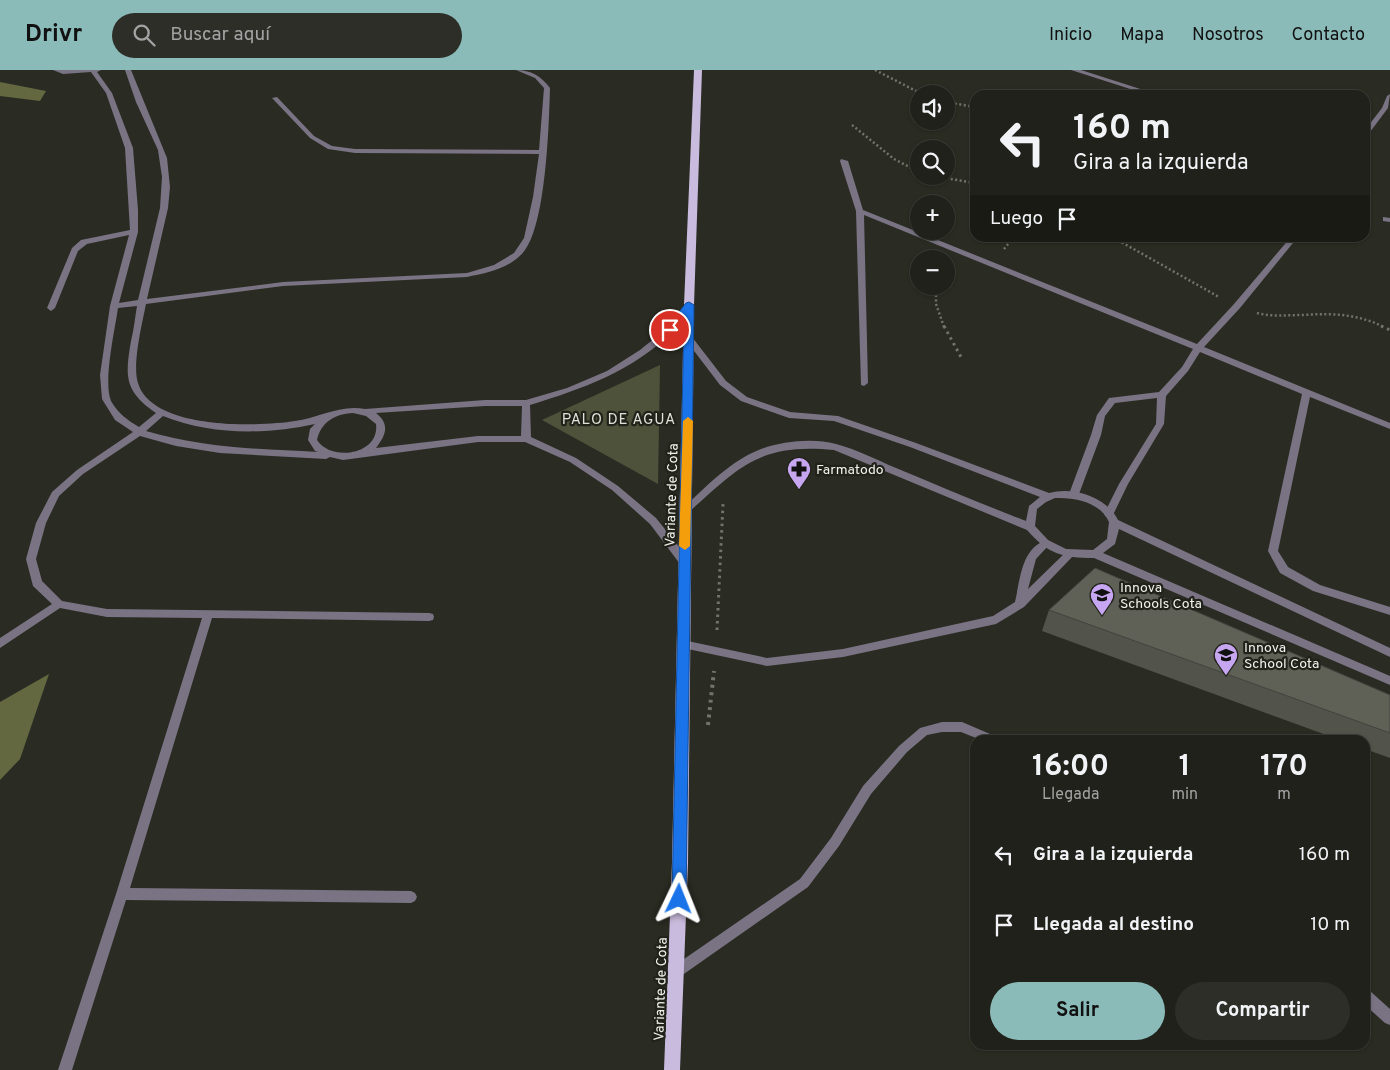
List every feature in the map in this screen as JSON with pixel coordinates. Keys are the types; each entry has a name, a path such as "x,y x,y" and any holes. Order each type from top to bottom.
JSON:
{"main road":[{"name":"Variante de Cota","path":"672,1070 680,863 689,305 698,70"}],"street":[{"path":"56,70 96,70 109,93 129,148 134,232 114,306 104,375 106,399 118,418 139,432 176,443 220,450 339,457 478,439 526,438 573,460 615,488 652,521 684,561"},
{"path":"128,70 164,159 165,202 141,303 131,368 134,386 145,402 162,412 199,424 256,428 315,421 340,411 526,402 570,390 610,373 643,352 670,330 689,305"},
{"path":"114,306 284,284 467,275 487,271 505,262 522,250 530,235 543,152 547,88 537,77 519,70"},
{"path":"1074,70 1140,90"},
{"path":"1370,128 1385,108 1390,96"},
{"path":"275,98 312,137 330,148 354,151 543,152"},
{"path":"844,161 860,210 864,383"},
{"path":"860,210 1390,426"},
{"path":"51,308 75,250 84,242 134,232"},
{"path":"1095,554 1112,542 1112,518 1124,484 1160,424 1162,395 1185,369 1198,348 1291,242"},
{"path":"689,340 722,383 744,399 789,415 835,418 1048,496 1074,494 1094,501 1112,518 1390,653"},
{"path":"1307,392 1272,551 1284,570 1317,588 1390,611"},
{"path":"1074,494 1096,435 1100,415 1112,400 1162,395"},
{"path":"526,402 526,438"},
{"path":"356,454 375,443 380,435 379,420 374,415 365,411"},
{"path":"162,412 139,432 80,472 55,494 41,522 31,559 37,583 59,604 107,613 429,617"},
{"path":"328,416 314,429 312,437 314,445 328,455 339,457"},
{"path":"686,510 737,464 771,448 802,444 834,447 1030,527 1044,545 1069,555 1095,554 1390,681"},
{"path":"1030,527 1032,508 1048,496"},
{"path":"1020,604 1032,557 1044,545"},
{"path":"683,644 767,662 816,657 996,620 1020,604 1069,555"},
{"path":"0,644 59,604"},
{"path":"65,1070 122,894 208,615"},
{"path":"676,972 804,883 835,842 867,790 903,749 924,730 942,727 962,727 981,735"},
{"path":"122,894 411,897"},
{"path":"1370,1000 1390,1018"}],"path":[{"path":"875,70 910,88"},
{"path":"955,104 970,107"},
{"path":"852,126 894,159 910,167"},
{"path":"955,180 970,182"},
{"path":"934,295 937,310 962,357"},
{"path":"708,728 716,652 724,497"}],"shaded area":[{"path":"0,82 46,91 40,101 0,96"},
{"path":"660,365 658,484 542,420"},
{"path":"49,674 20,759 0,780 0,702"}],"building":[{"path":"1095,568 1390,695 1390,733 1049,610"}],"slow traffic":[{"path":"685,546 688,421"}],"place":[{"name":"Farmatodo","path":"799,490"},
{"name":"Innova Schools Cota","path":"1102,616"},
{"name":"Innova School Cota","path":"1226,676"}],"district":[{"name":"PALO DE AGUA","path":"619,419"}],"route":[{"path":"670,330 689,305 679,899"}]}
